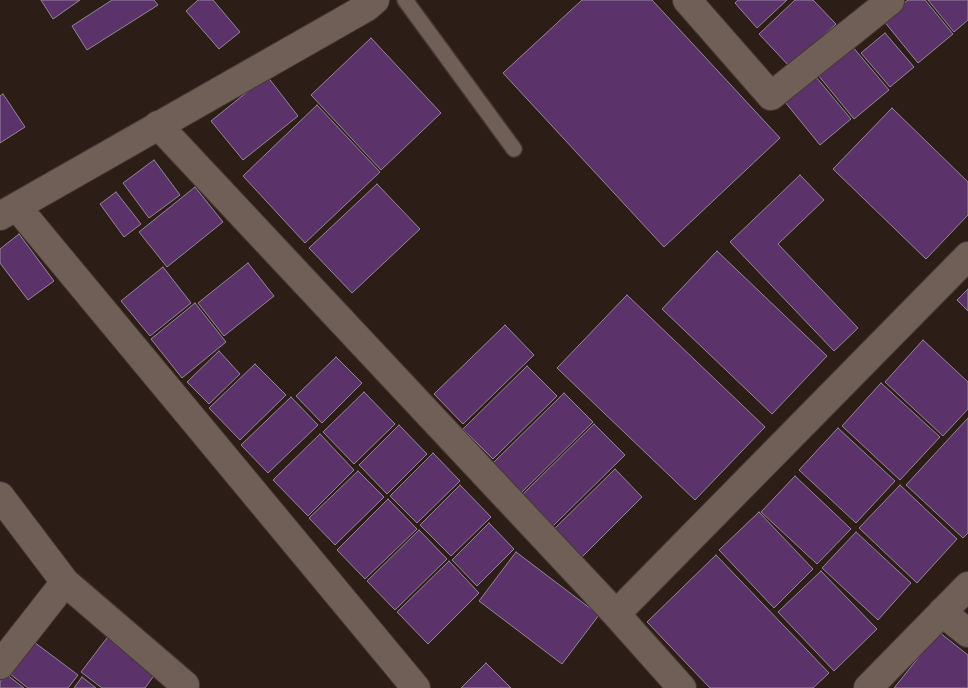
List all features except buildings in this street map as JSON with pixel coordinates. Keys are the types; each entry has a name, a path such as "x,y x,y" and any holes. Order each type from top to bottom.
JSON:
{"street":[{"path":"375,0 367,7 9,212 416,688"},
{"path":"687,0 771,96 890,0"},
{"path":"158,125 616,614 682,688"},
{"path":"616,614 968,256"},
{"path":"0,496 65,582 185,685 183,688"},
{"path":"0,665 65,582"},
{"path":"868,688 968,586"},
{"path":"942,612 968,633"}],"lane":[{"path":"405,0 514,149"}]}
